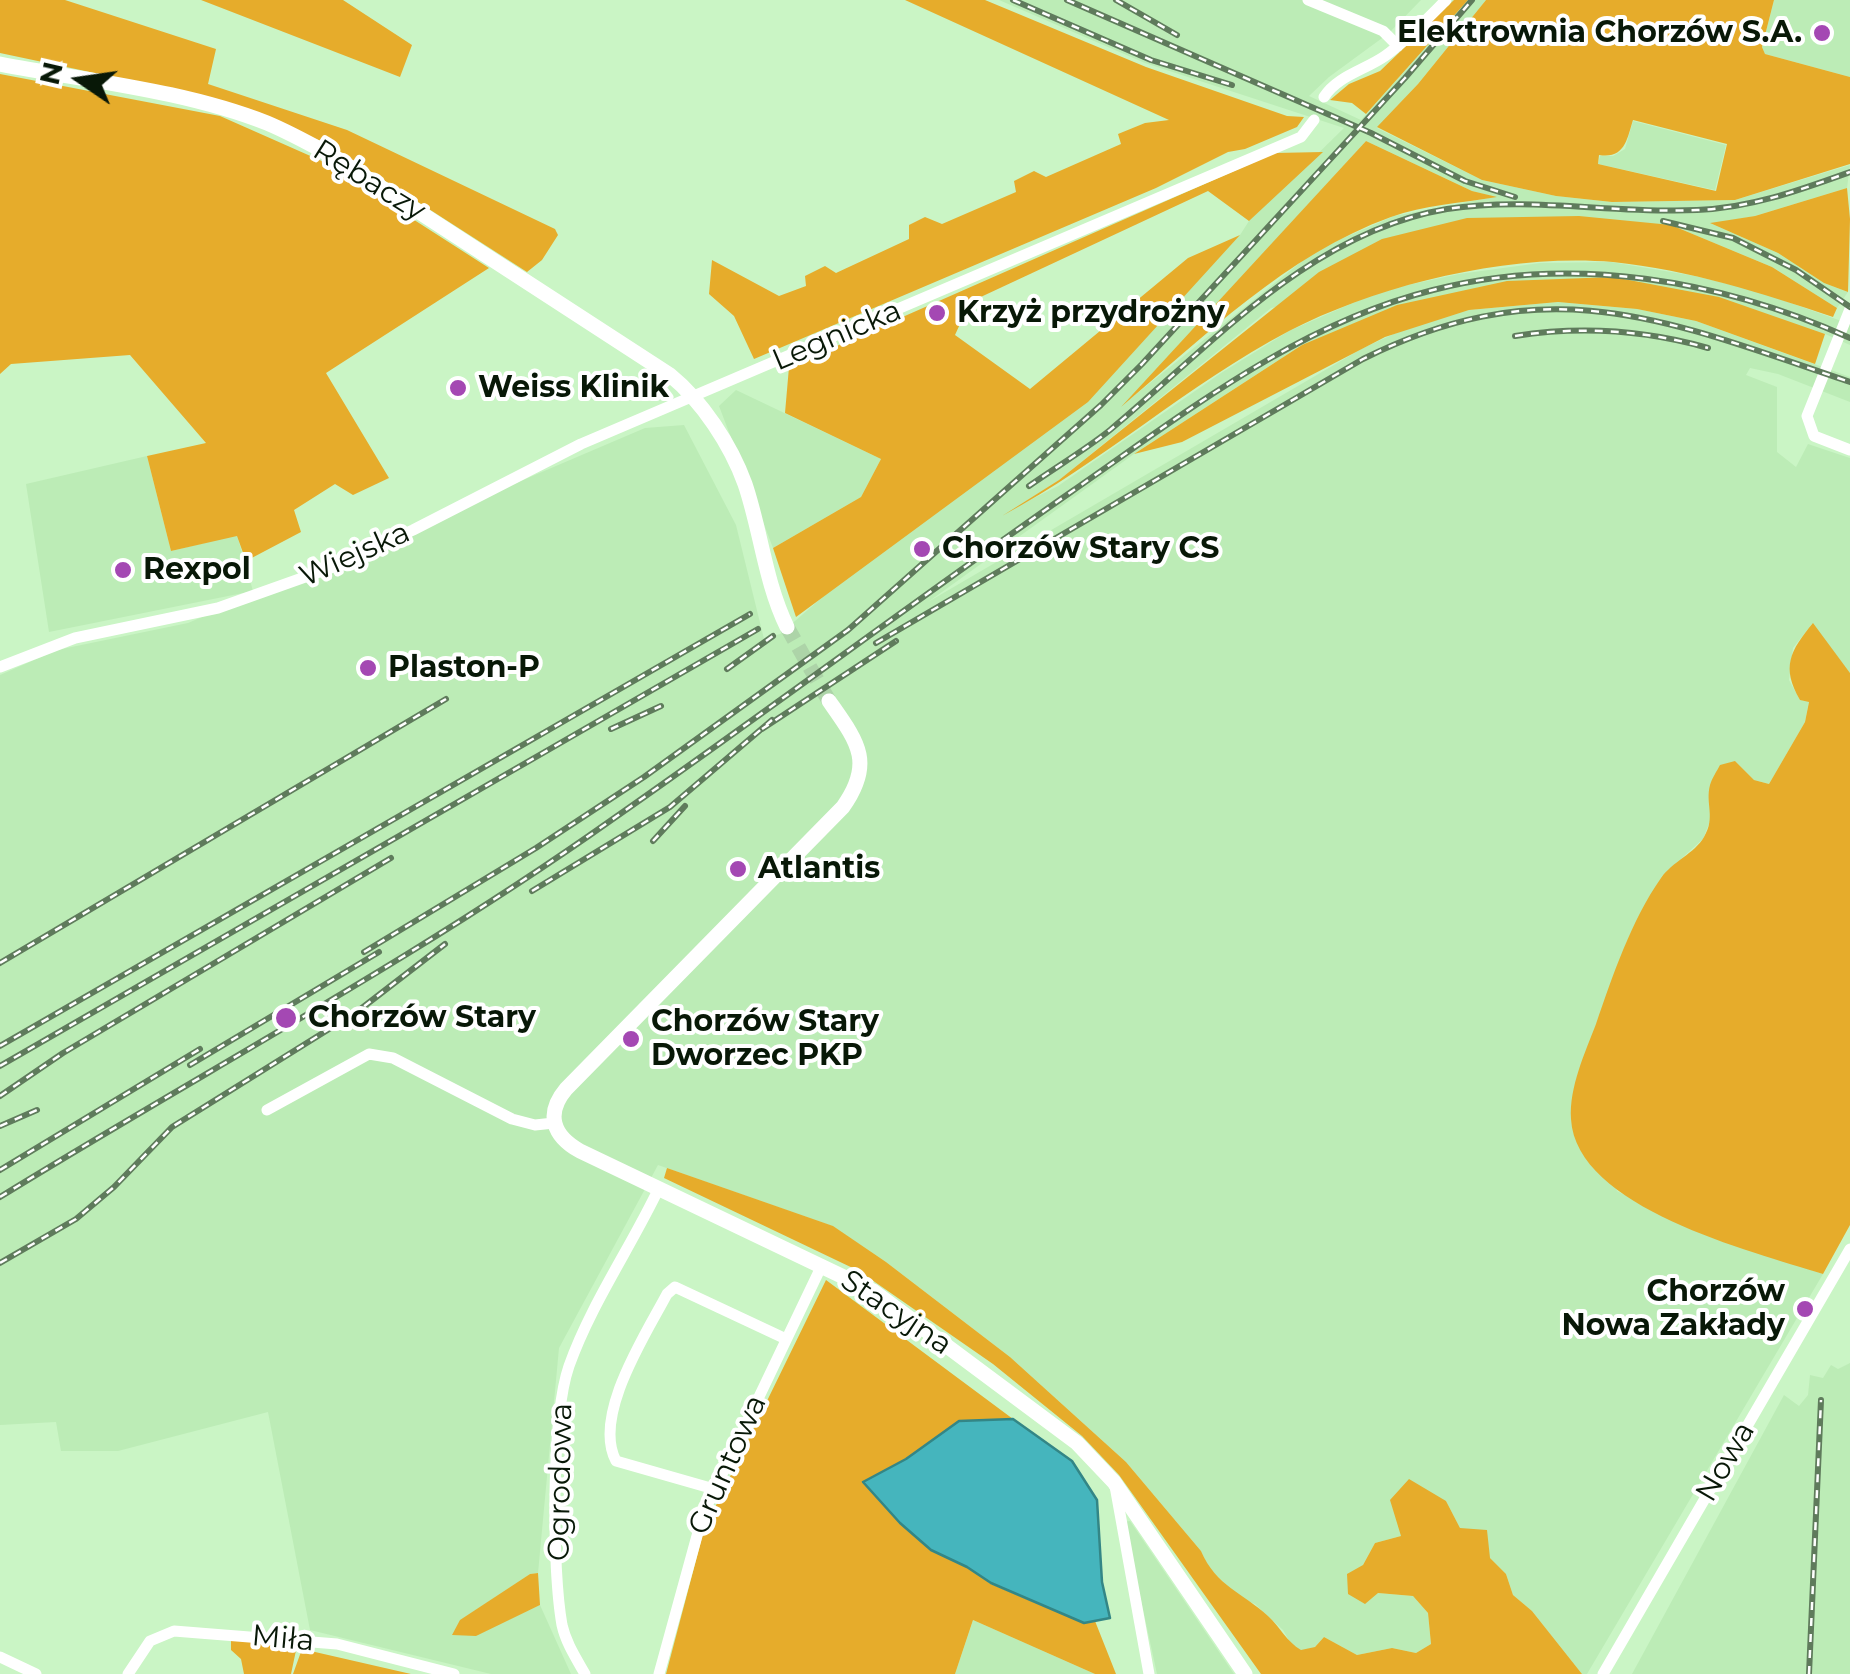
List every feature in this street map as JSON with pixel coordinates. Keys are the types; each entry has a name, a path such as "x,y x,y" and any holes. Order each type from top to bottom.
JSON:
{"street":[{"path":"1308,0 1383,31 1398,46"},
{"path":"1324,97 1333,85 1398,46 1446,0"},
{"name":"Rębaczy","path":"0,64 174,97 265,122 298,137 624,344 675,378 694,398"},
{"name":"Legnicka","path":"694,398 1300,136 1314,120"},
{"path":"1850,309 1806,416 1811,433 1824,442 1850,450"},
{"path":"694,398 744,482 772,589 787,627"},
{"name":"Wiejska","path":"0,667 75,638 218,608 286,586 413,530 581,444 694,398"},
{"path":"268,1110 369,1054 392,1058 512,1119 535,1125 554,1124 554,1106 566,1089 856,790 862,774 860,750 830,701"},
{"name":"Stacyjna","path":"554,1124 570,1146 873,1291 1077,1443 1114,1482 1244,1674"},
{"name":"Ogrodowa","path":"584,1674 566,1636 560,1600 560,1406 576,1349 659,1188"},
{"name":"Nowa","path":"1603,1674 1850,1249"},
{"name":"Gruntowa","path":"659,1674 694,1538 822,1266"},
{"path":"714,1489 616,1461 612,1453 612,1418 618,1387 667,1294 675,1287 786,1338"},
{"path":"1114,1482 1149,1674"},
{"name":"Miła","path":"128,1674 150,1641 174,1631 324,1642 454,1674"},
{"path":"0,1658 28,1672"}],"shaded area":[{"path":"0,0 65,0 216,49 208,84 347,130 555,229 558,235 542,260 527,272 326,143 208,97 0,53"},
{"path":"201,0 343,0 412,45 400,77"},
{"path":"905,0 985,0 1146,67 1287,116 1304,117 1297,127 1228,152 1156,188 754,359 734,316 709,294 712,260 779,296 806,286 805,276 825,266 836,273 909,239 909,225 925,217 942,224 1016,192 1014,181 1034,171 1046,177 1121,144 1118,134 1145,123 1169,120"},
{"path":"999,0 1421,0 1389,33 1309,96 1361,120 1468,0 1486,0 1377,128 1482,180 1556,196 1612,202 1735,200 1850,165 1847,188 1755,216 1712,224 1778,253 1824,283 1848,292 1837,308 1772,267 1671,225 1271,308 1059,480 1020,505 1058,486 1221,373 1289,331 1380,291 1459,274 1540,263 1611,262 1695,276 1757,291 1850,324 1850,345 1825,334 1613,277 1302,345 1134,454 928,602 1363,348 1407,328 1469,310 1558,302 1637,309 1696,321 1850,377 1850,402 1778,374 1750,368 1746,375 1777,387 1777,452 1796,467 1808,444 1850,458 1850,673 1812,624 1793,648 1789,680 1800,700 1809,701 1805,722 1769,784 1754,780 1735,761 1709,804 1712,816 1703,839 1662,876 1627,941 1576,1080 1617,1191 1691,1228 1823,1274 1587,1674 1582,1674 1532,1611 1513,1595 1506,1574 1460,1528 1446,1501 1401,1536 1375,1543 1363,1565 1378,1593 1413,1596 1428,1613 1431,1644 1416,1653 1392,1648 1357,1655 1324,1637 1315,1647 1301,1651 1255,1604 1240,1598 1208,1567 1201,1551 1126,1462 1010,1357 886,1262 832,1226 658,1165 559,1348 538,1573 530,1574 461,1620 453,1634 476,1635 540,1605 571,1674 491,1674 310,1630 268,1412 118,1451 61,1451 56,1422 0,1425 0,675 57,650 188,623 645,428 684,425 736,525 764,639 780,634 1240,235 1249,221 1344,128 1145,63","holes":["1366,141 1472,191 1494,197 1394,216 1316,250 1130,399"]},
{"path":"1454,0 1468,0 1366,114 1352,103 1330,100 1349,84 1380,71"},
{"path":"1486,0 1774,0 1762,47 1765,54 1850,77 1850,164 1735,200 1612,202 1556,196 1482,180 1377,127 1418,84","holes":["1633,120 1727,144 1716,191 1598,164 1599,155 1614,154 1624,146"]},
{"path":"1774,0 1850,0 1850,77 1765,54 1762,47"},
{"path":"0,74 220,116 324,162 489,268 326,373 389,478 353,495 335,484 294,510 301,532 246,561 237,536 171,551 147,456 206,443 130,355 11,364 0,374"},
{"path":"1633,121 1726,145 1715,190 1598,164 1600,156 1613,156 1625,149"},
{"path":"1366,141 1472,191 1497,197 1403,213 1316,253 1248,300 1121,407"},
{"path":"1323,152 1249,221 1208,191 970,302 955,335 1030,389 1188,258 1240,235 1088,402 796,617 773,548 861,497 881,459 785,413 789,367 1275,153"},
{"path":"1847,188 1848,292 1824,283 1778,253 1710,223 1755,216"},
{"path":"1579,216 1671,225 1772,267 1837,308 1833,317 1697,277 1613,262 1532,262 1489,267 1404,286 1325,314 1252,352 1075,472 1002,516 1059,480 1319,272 1382,239 1467,218"},
{"path":"1613,277 1719,297 1825,334 1815,364 1696,321 1637,309 1558,302 1469,310 1385,337 1182,442 1134,454 1302,345 1397,305 1507,281"},
{"path":"736,390 881,459 861,497 773,548 719,406"},
{"path":"147,456 171,551 237,535 253,591 49,632 26,484"},
{"path":"1813,623 1850,673 1850,1225 1823,1274 1713,1238 1634,1201 1602,1178 1580,1150 1571,1119 1579,1070 1624,949 1661,878 1704,837 1709,823 1710,785 1720,765 1735,761 1754,780 1769,784 1805,722 1809,702 1800,700 1790,669 1794,651"},
{"path":"667,1168 833,1226 886,1262 1010,1357 1126,1462 1201,1551 1214,1573 1268,1616 1301,1650 1315,1647 1324,1637 1357,1655 1392,1648 1416,1653 1431,1644 1428,1613 1413,1596 1378,1593 1365,1604 1348,1594 1347,1574 1363,1565 1375,1543 1401,1536 1390,1500 1409,1479 1446,1501 1460,1528 1487,1530 1490,1558 1506,1574 1513,1595 1532,1611 1582,1674 1261,1674 1119,1475 1082,1436 993,1364 859,1271 664,1178"},
{"path":"826,1280 1013,1419 959,1421 864,1483 931,1550 991,1584 1083,1623 1095,1621 1116,1674 1095,1674 973,1620 955,1674 666,1674 704,1530"},
{"path":"1850,1363 1850,1674 1632,1674 1784,1395 1799,1406 1808,1395 1810,1375 1823,1378 1831,1365 1838,1369"},
{"path":"1130,1521 1234,1674 1157,1674 1124,1522"},
{"path":"538,1573 540,1605 476,1636 452,1635 460,1620 530,1574"},
{"path":"973,1620 1095,1674 955,1674"},
{"path":"231,1641 298,1641 291,1674 244,1674 241,1659 231,1650"},
{"path":"302,1649 411,1674 293,1674"}],"water":[{"path":"1013,1419 1072,1461 1097,1500 1102,1582 1110,1618 1084,1623 991,1583 931,1550 863,1482 906,1459 959,1421"}],"tunnel":[{"path":"787,627 829,701"}],"railway":[{"path":"1013,0 1151,60 1232,85"},
{"path":"1067,0 1371,133 1465,181 1515,197"},
{"path":"1116,0 1177,35"},
{"path":"364,952 644,777 848,630 1142,364 1472,0"},
{"path":"1029,486 1110,430 1265,296 1351,241 1397,222 1478,205 1717,209 1775,197 1850,172"},
{"path":"1663,221 1733,238 1796,270 1850,307"},
{"path":"0,1197 385,968 536,872 1200,402 1335,325 1383,305 1486,279 1592,274 1698,288 1750,301 1850,338"},
{"path":"876,643 1363,359 1430,331 1492,315 1551,309 1608,313 1665,323 1850,382"},
{"path":"1515,336 1612,332 1708,348"},
{"path":"0,1046 750,614"},
{"path":"0,1066 758,629"},
{"path":"727,669 773,636"},
{"path":"762,729 896,641"},
{"path":"0,963 446,699"},
{"path":"611,729 661,706"},
{"path":"532,891 670,807 772,720"},
{"path":"653,841 685,806"},
{"path":"0,1096 63,1053 391,858"},
{"path":"0,1263 76,1219 114,1187 172,1127 358,1011 445,944"},
{"path":"190,1065 379,952"},
{"path":"0,1170 200,1049"},
{"path":"0,1126 37,1110"},
{"path":"1809,1674 1821,1400"}],"place":[{"name":"Elektrownia Chorzów S.A.","path":"1822,33"},
{"name":"Krzyż przydrożny","path":"937,313"},
{"name":"Weiss Klinik","path":"458,388"},
{"name":"Chorzów Stary CS","path":"922,549"},
{"name":"Rexpol","path":"123,570"},
{"name":"Plaston-P","path":"368,668"},
{"name":"Atlantis","path":"738,869"},
{"name":"Chorzów Stary","path":"286,1018"},
{"name":"Chorzów Stary Dworzec PKP","path":"631,1039"},
{"name":"Chorzów Nowa Zakłady","path":"1805,1309"}]}
